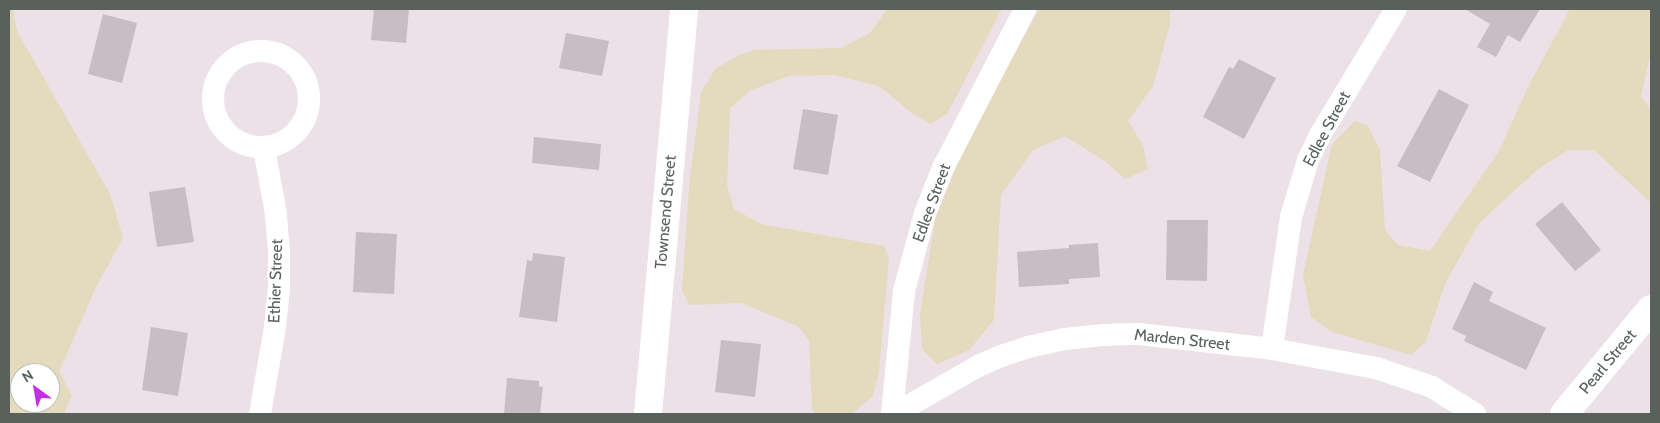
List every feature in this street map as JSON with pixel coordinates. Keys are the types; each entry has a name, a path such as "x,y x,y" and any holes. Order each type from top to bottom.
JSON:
{"street":[{"name":"Townsend Street","path":"648,414 684,9"},
{"name":"Edlee Street","path":"893,414 904,291 925,213 942,168 1025,9"},
{"name":"Edlee Street","path":"1272,349 1291,217 1308,160 1320,135 1396,9"},
{"path":"258,51 270,52 291,62 303,76 309,97 305,118 293,135 284,142 264,148 244,145 227,134 216,117 213,102 214,87 223,69 239,57 258,51"},
{"name":"Ethier Street","path":"260,414 274,336 279,289 279,251 276,214 264,148"},
{"name":"Pearl Street","path":"1564,414 1651,309"},
{"name":"Marden Street","path":"893,414 978,366 1028,347 1104,335 1139,334 1272,349 1376,368 1406,376 1432,387 1475,414"}],"shaded area":[{"path":"9,9 13,9 17,31 110,194 123,238 96,287 60,370 60,363 10,363 10,413 60,413 60,374 72,395 64,414 9,414"},
{"path":"887,9 1002,9 947,114 930,124 912,113 879,86 835,75 789,76 751,90 730,108 727,186 734,209 761,224 884,246 889,258 879,372 873,396 852,414 815,414 812,409 809,340 798,326 741,303 689,305 682,290 689,186 701,92 715,69 739,55 755,50 841,48 870,33"},
{"path":"1039,9 1170,9 1170,24 1153,86 1128,121 1143,145 1148,169 1125,179 1106,162 1065,136 1033,150 1001,195 994,320 969,350 937,364 922,349 920,314 935,220 965,145"},
{"path":"1570,9 1651,9 1651,52 1641,96 1651,111 1651,203 1594,150 1568,150 1537,170 1479,223 1445,284 1426,341 1411,355 1332,332 1311,317 1303,275 1332,144 1355,121 1368,126 1380,150 1385,230 1398,245 1430,251 1499,151 1529,85"}],"building":[{"path":"374,9 409,9 406,43 371,40"},
{"path":"1465,9 1540,9 1520,42 1508,35 1496,57 1477,47 1490,24"},
{"path":"103,14 137,23 122,83 88,74"},
{"path":"566,33 609,41 602,76 559,68"},
{"path":"1239,59 1276,78 1244,139 1203,117 1229,67 1233,69"},
{"path":"1439,89 1469,105 1430,182 1397,166"},
{"path":"803,109 838,115 828,175 793,169"},
{"path":"534,137 601,144 599,170 532,163"},
{"path":"185,187 194,242 157,247 149,192"},
{"path":"1562,202 1601,250 1575,271 1535,224"},
{"path":"1167,220 1208,220 1207,281 1166,280"},
{"path":"356,232 397,234 394,294 353,292"},
{"path":"1098,243 1100,277 1069,279 1069,284 1019,287 1017,252 1069,248 1069,245"},
{"path":"533,253 565,257 557,322 519,317 527,260 532,261"},
{"path":"1474,282 1493,292 1489,301 1546,328 1526,370 1464,341 1466,336 1452,329"},
{"path":"151,327 188,333 178,396 142,390"},
{"path":"721,340 761,344 755,397 715,392"},
{"path":"507,378 539,381 539,386 543,387 540,414 504,414"}]}
